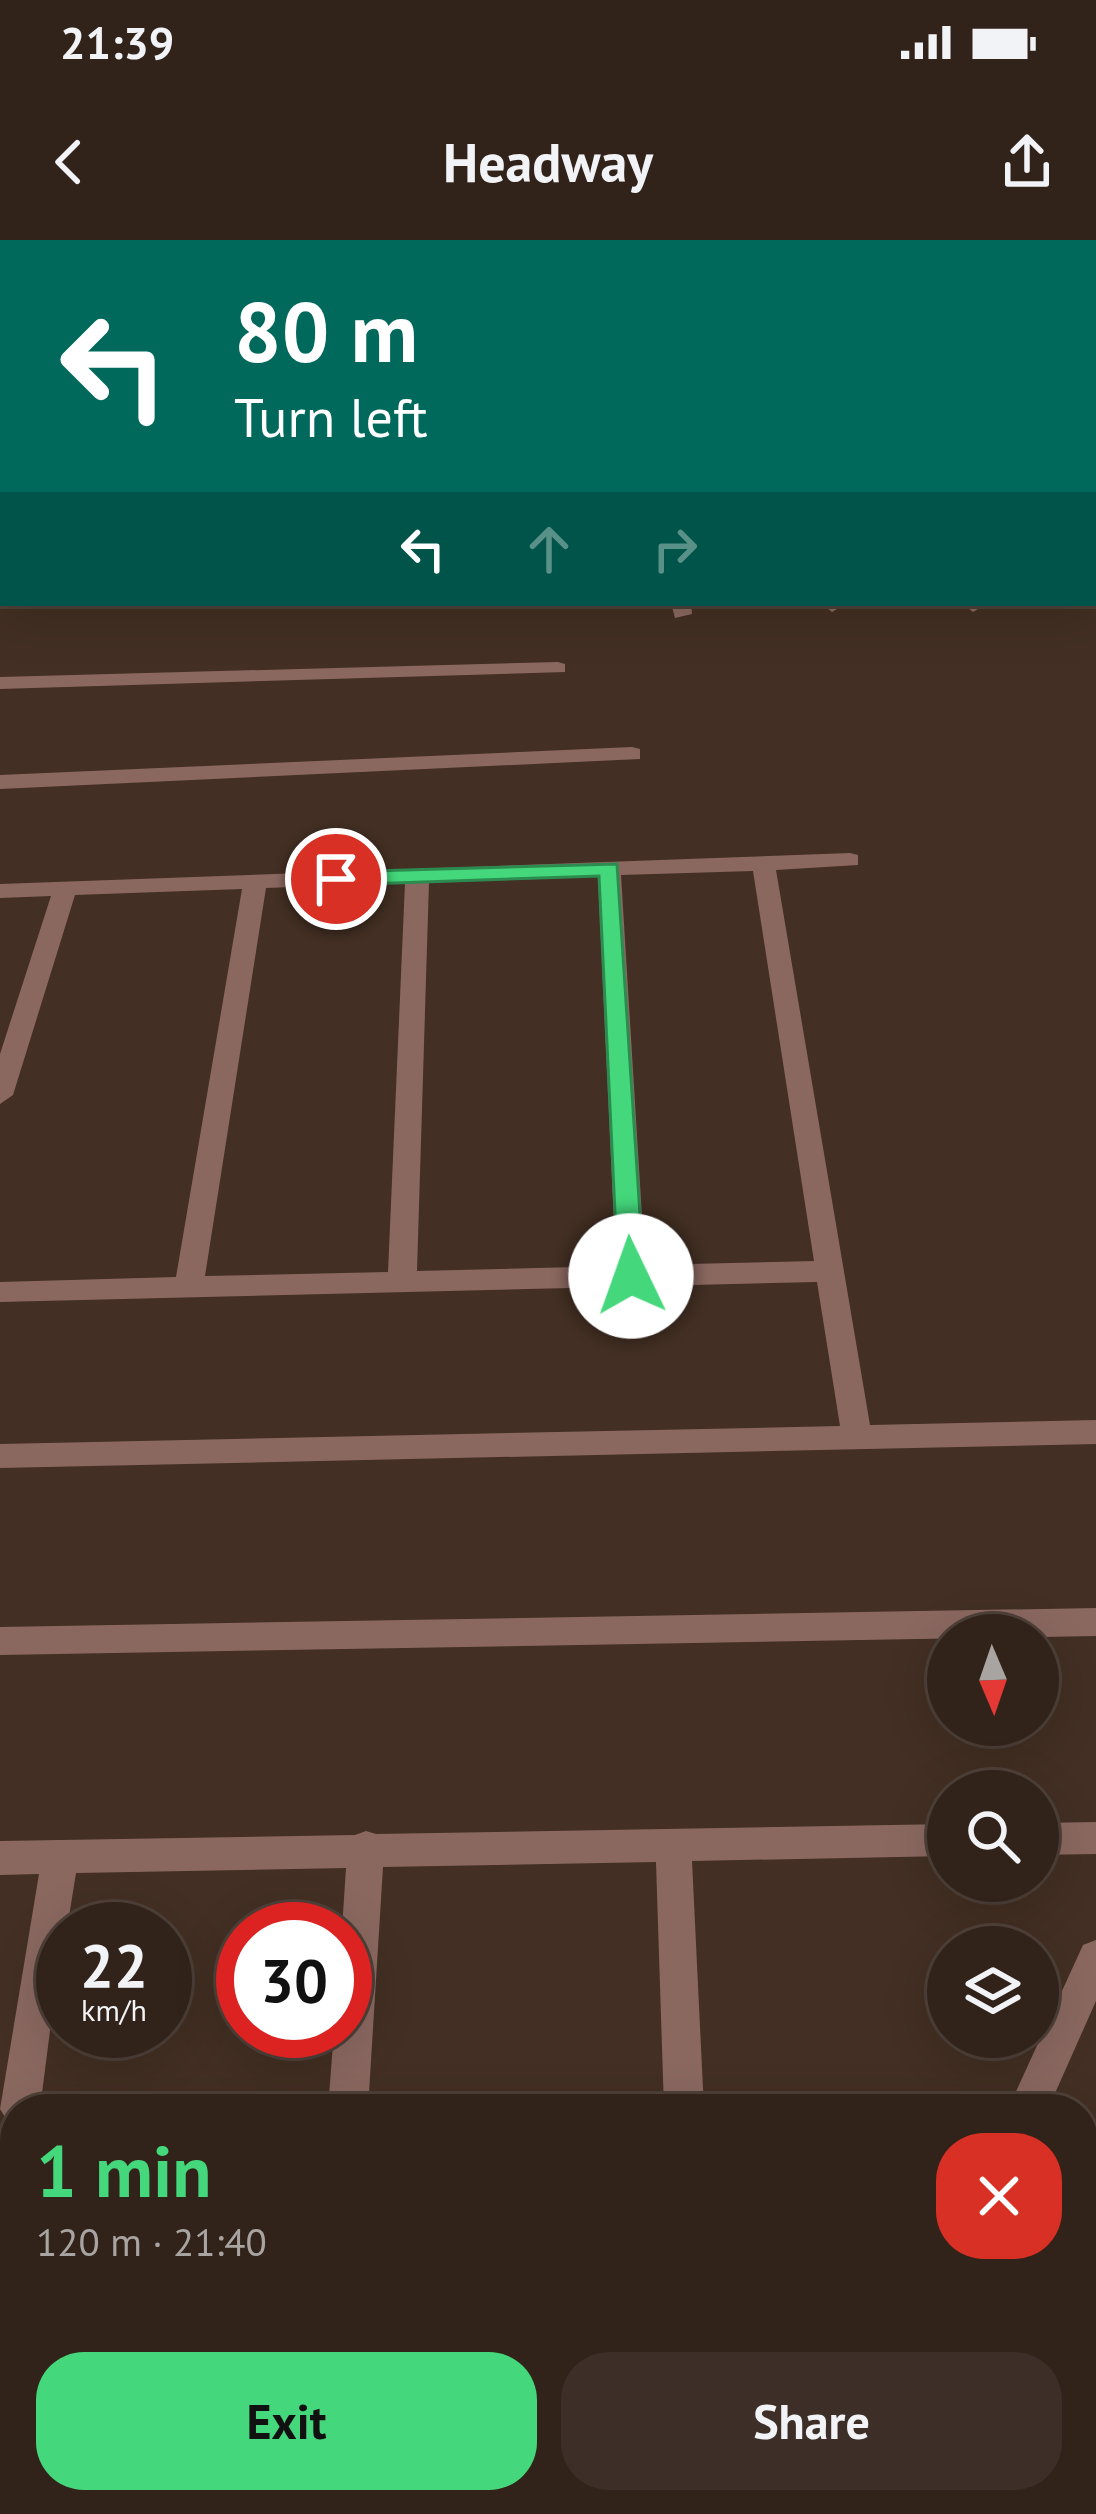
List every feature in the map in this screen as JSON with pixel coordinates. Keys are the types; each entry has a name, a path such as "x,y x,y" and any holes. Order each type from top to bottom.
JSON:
{"street":[{"path":"0,683 558,668"},
{"path":"0,782 632,754"},
{"path":"0,891 850,860"},
{"path":"763,863 857,1437"},
{"path":"609,869 631,1276"},
{"path":"402,1282 417,876"},
{"path":"189,1288 255,881"},
{"path":"0,1096 65,888"},
{"path":"0,1292 830,1271"},
{"path":"0,1456 1096,1432"},
{"path":"0,1641 1096,1622"},
{"path":"1059,1838 1096,1838"},
{"path":"0,1858 366,1847 927,1840"},
{"path":"673,1843 684,2094"},
{"path":"349,2094 366,1847"},
{"path":"22,2094 61,1857"},
{"path":"1035,2094 1096,1958"}],"route":[{"path":"336,879 609,869 631,1276"}]}
